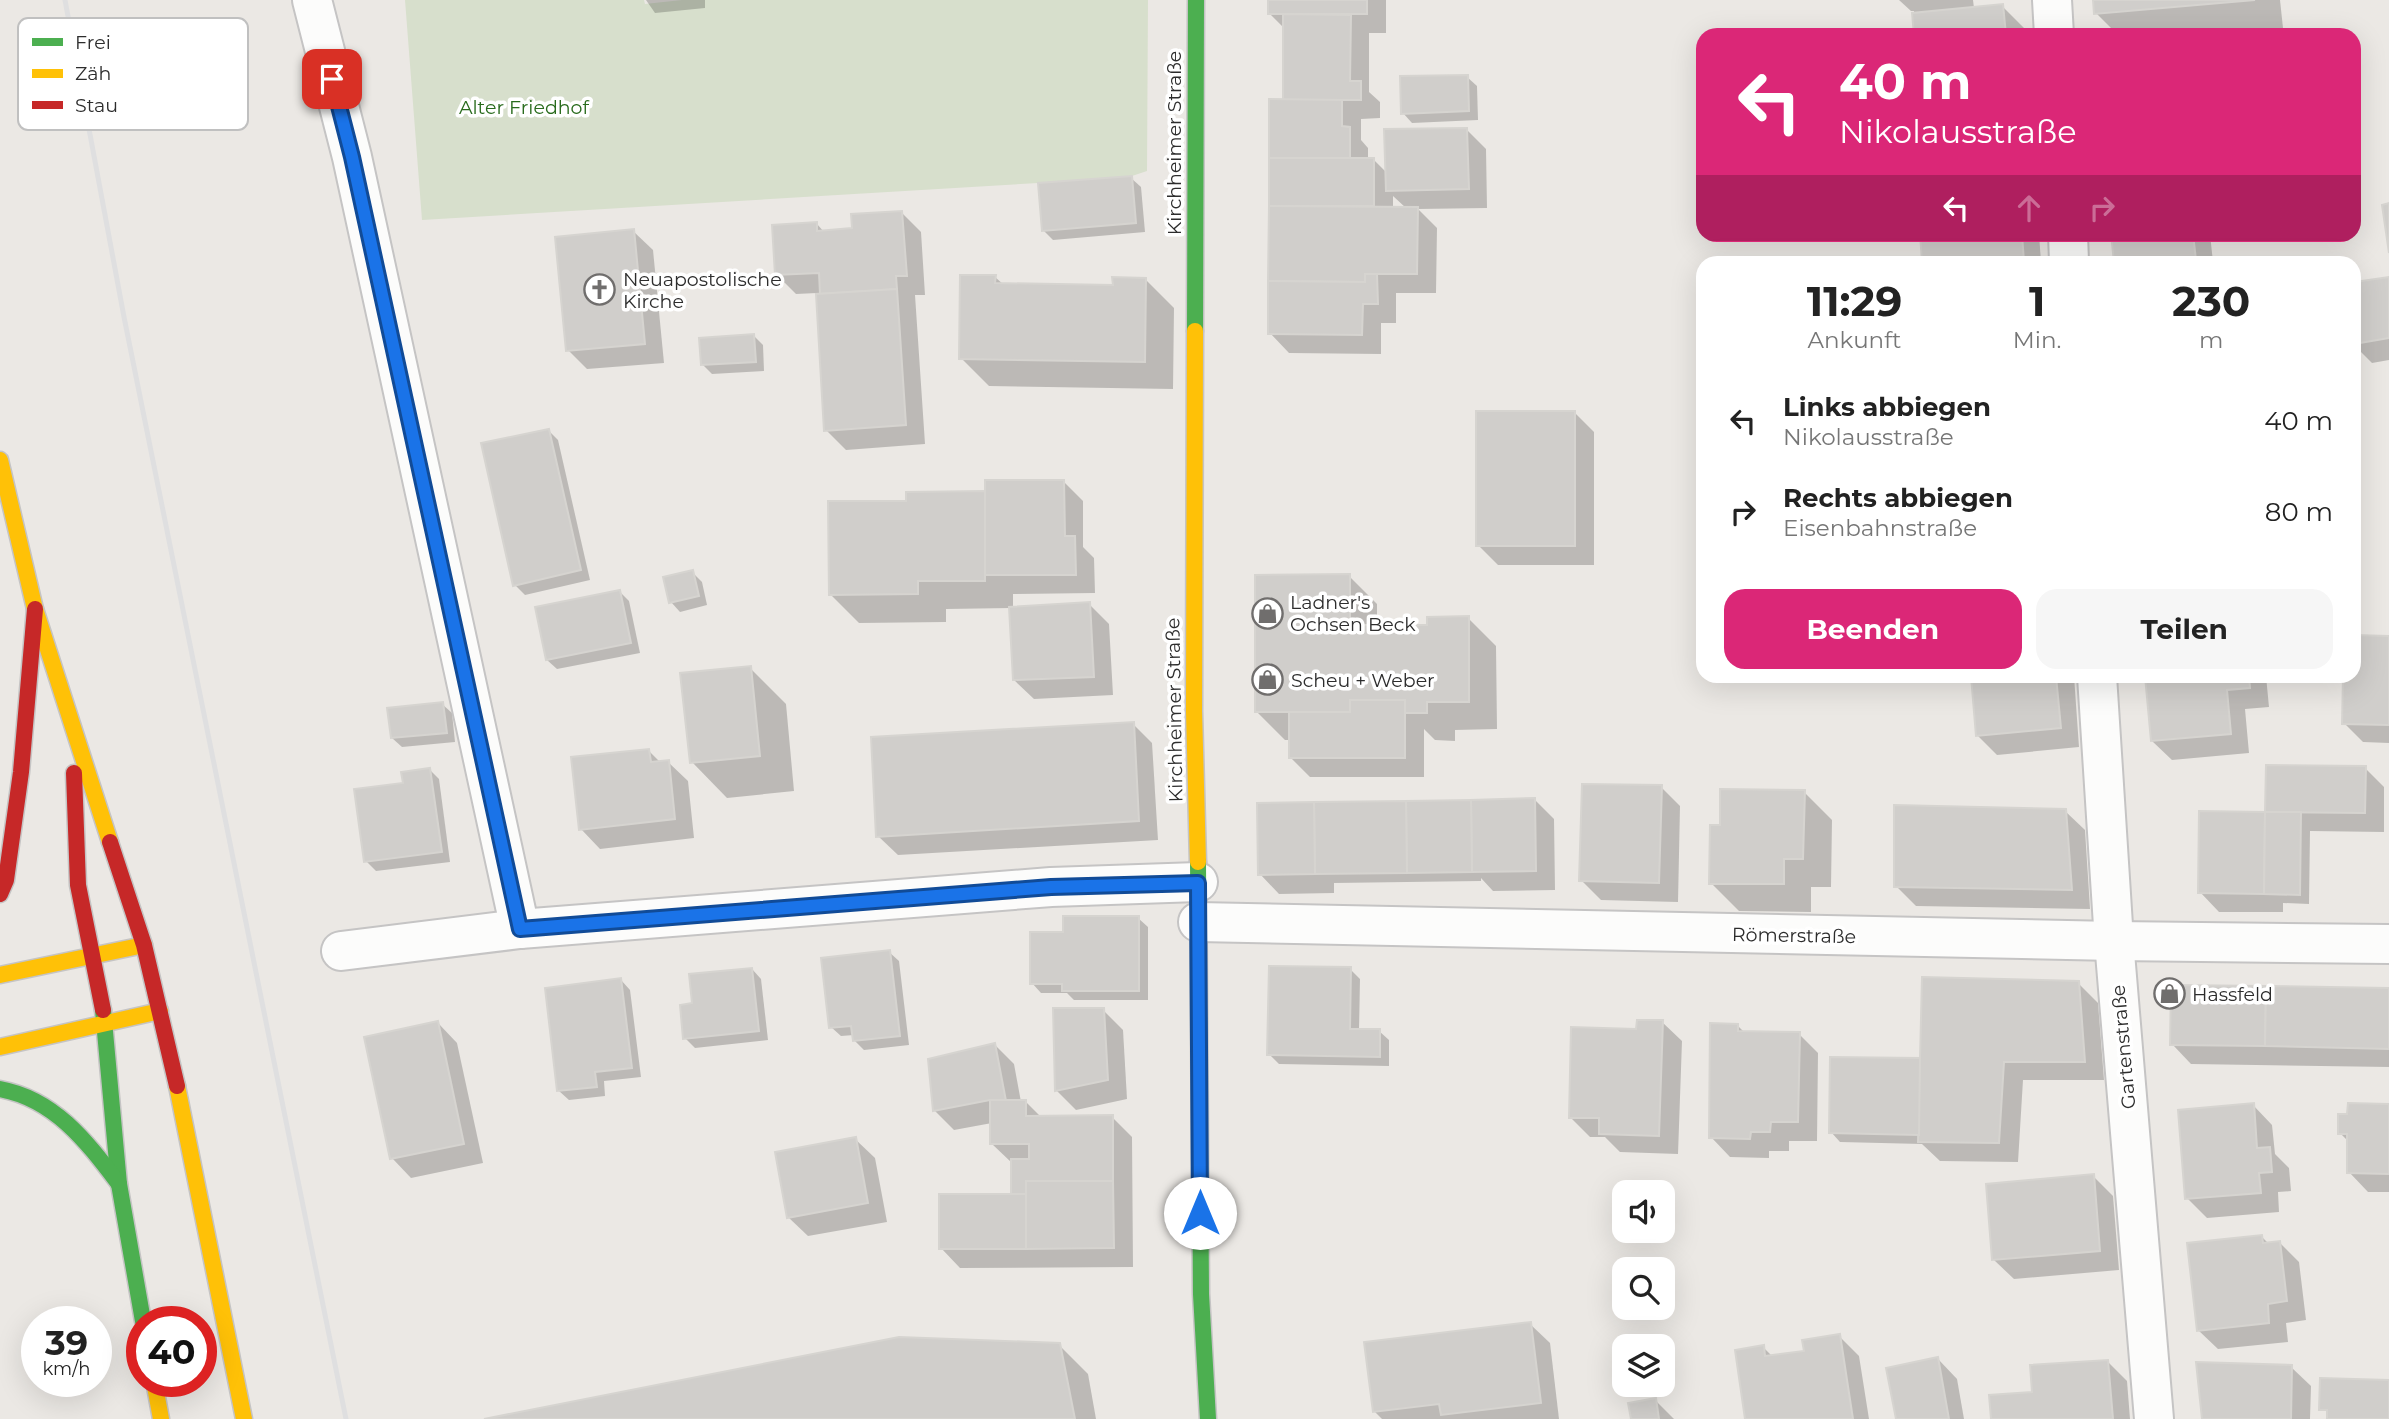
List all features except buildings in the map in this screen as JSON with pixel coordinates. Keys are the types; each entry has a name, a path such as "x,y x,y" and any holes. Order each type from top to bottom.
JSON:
{"street":[{"path":"312,0 352,157 520,929"},
{"name":"Kirchheimer Straße","path":"1196,0 1194,711 1201,1294 1208,1419"},
{"path":"2052,0 2054,28"},
{"path":"0,460 35,609 144,945 185,1120 244,1419"},
{"path":"0,894 6,880 21,772 35,609"},
{"name":"Gartenstraße","path":"2097,683 2114,941 2154,1419"},
{"path":"72,729 78,885 105,1022 119,1184 140,1306"},
{"path":"341,951 520,929 1051,887 1198,883"},
{"name":"Römerstraße","path":"1198,922 2389,944"},
{"path":"0,975 144,945"},
{"path":"0,1047 160,1010"},
{"path":"0,1089 16,1090 46,1107 80,1134 119,1184"},
{"path":"157,1397 161,1419"}],"green space":[{"name":"Alter Friedhof","path":"405,0 644,0 645,4 682,0 1148,0 1147,171 1132,176 1038,183 422,220"}],"railway":[{"path":"65,0 68,18"},
{"path":"89,130 124,317 346,1419"}],"traffic: fast":[{"path":"1195,331 1196,0"},
{"path":"1198,862 1201,1294 1208,1419"},
{"path":"103,1010 119,1184 140,1306"},
{"path":"0,1089 20,1094 53,1112 82,1138 119,1184"}],"traffic: slow":[{"path":"1195,331 1194,711 1198,862"},
{"path":"0,460 35,609 110,842"},
{"path":"0,975 144,945"},
{"path":"0,1047 160,1011"},
{"path":"177,1086 244,1419"},
{"path":"157,1397 161,1419"}],"traffic: jam":[{"path":"0,894 6,880 21,772 35,609"},
{"path":"74,773 78,885 103,1010"},
{"path":"110,842 144,945 177,1086"}],"place":[{"name":"Neuapostolische Kirche","path":"600,290"},
{"name":"Ladner's Ochsen Beck","path":"1267,613"},
{"name":"Scheu + Weber","path":"1268,680"},
{"name":"Hassfeld","path":"2169,994"}],"route":[{"path":"332,79 352,157 520,929 1051,887 1198,883 1200,1213"}]}
